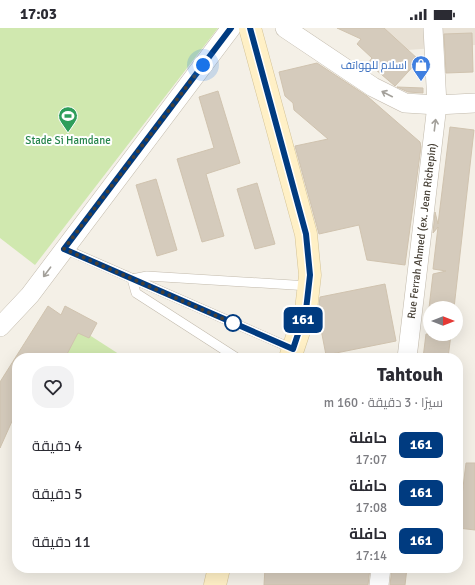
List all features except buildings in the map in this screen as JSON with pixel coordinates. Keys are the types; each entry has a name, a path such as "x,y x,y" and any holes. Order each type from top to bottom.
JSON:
{"main road":[{"path":"250,28 306,234 310,275 309,286 306,310 291,353"},
{"path":"214,585 218,573"}],"street":[{"path":"0,327 30,295 231,28"},
{"path":"285,28 373,86 405,103 437,105 475,103"},
{"name":"Rue Ferrah Ahmed (ex. Jean Richepin)","path":"408,353 437,105 433,28"},
{"path":"379,585 381,573"}],"lane":[{"path":"64,249 132,279 289,353"},
{"path":"132,279 147,276 309,286"},
{"path":"132,279 136,293 229,353"}],"shaded area":[{"path":"365,28 475,28 475,45 394,51"}],"green space":[{"name":"Stade Si Hamdane","path":"0,28 218,28 35,265 0,238"},
{"path":"80,329 117,353 66,353"}],"bus line":[{"name":"161","path":"231,28 64,249 293,349 306,310 310,275 306,234 250,28"}],"place":[{"name":"اسلام للهواتف","path":"421,82"},
{"name":"Stade Si Hamdane","path":"68,133"}],"route":[{"path":"203,65 64,249 235,324 233,323"}]}
